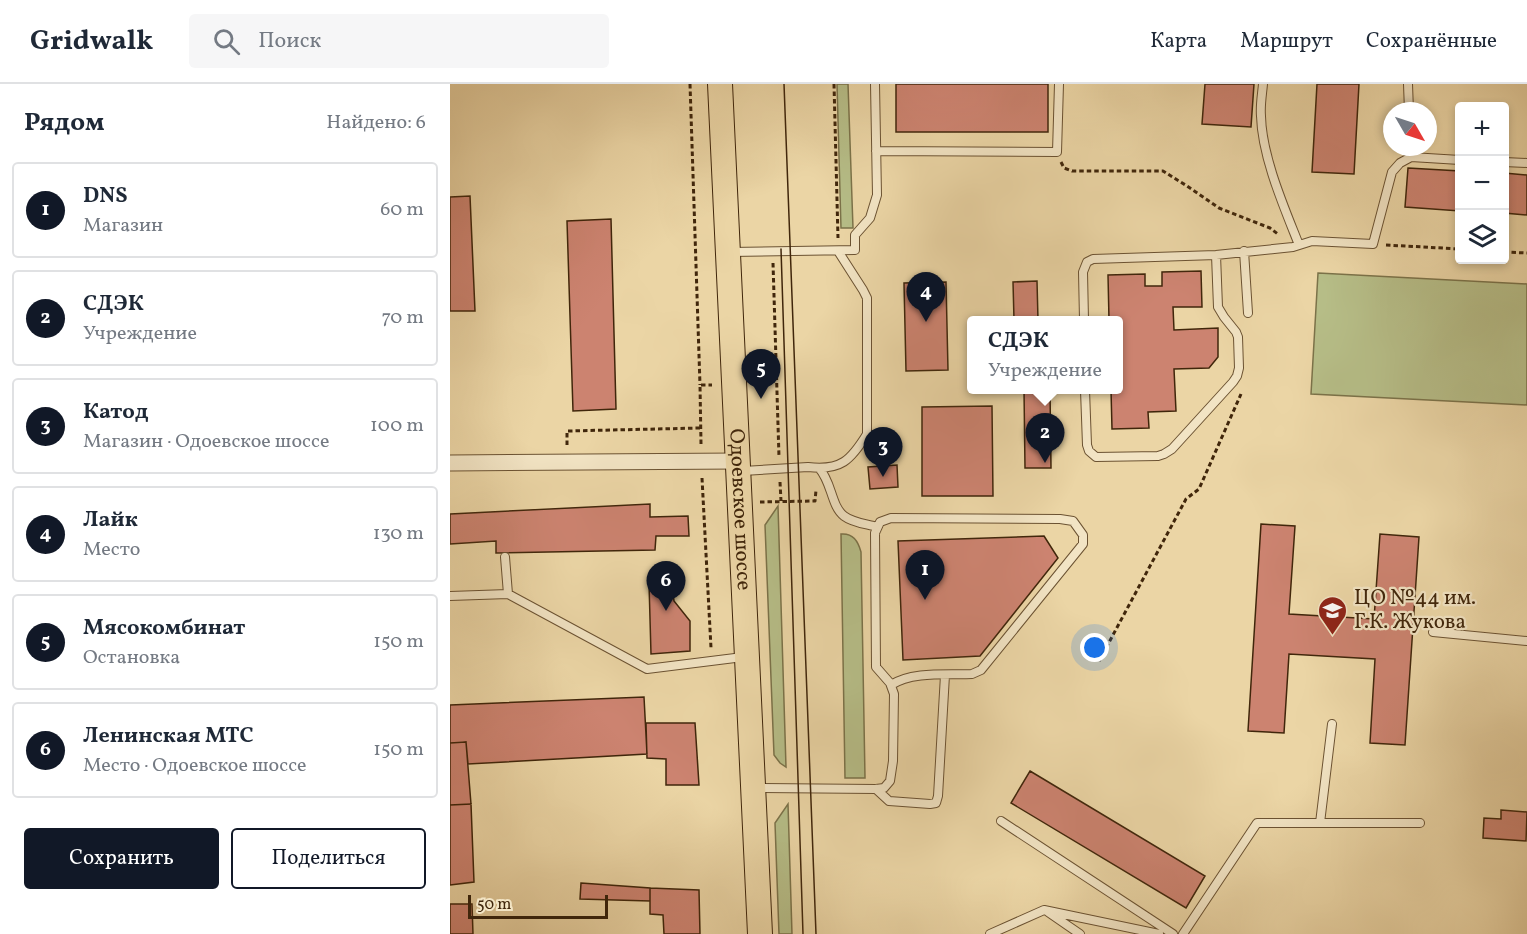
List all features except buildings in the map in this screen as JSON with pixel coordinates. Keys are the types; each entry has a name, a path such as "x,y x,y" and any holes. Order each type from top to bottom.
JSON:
{"main road":[{"name":"Одоевское шоссе","path":"720,84 754,788 758,933"}],"street":[{"path":"450,464 702,461 738,466"}],"lane":[{"path":"728,252 855,250 855,235 870,218 877,195 875,84"},
{"path":"876,151 1057,152 1059,84"},
{"path":"1263,84 1260,117 1264,141 1296,246"},
{"path":"1408,84 1409,102"},
{"path":"1084,316 1083,272 1087,262 1093,259 1216,255 1296,246 1312,242 1373,244 1392,172 1400,163 1411,158 1455,160"},
{"path":"1509,162 1527,163"},
{"path":"738,466 819,468 844,464 859,448 867,434 867,298 838,251"},
{"path":"1244,251 1248,314"},
{"path":"1085,394 1087,445 1089,451 1096,457 1158,456 1172,449 1233,382 1239,368 1236,332 1218,308 1216,255"},
{"path":"819,468 829,483 838,510 845,517 877,527"},
{"path":"754,788 876,789 884,788 891,781 894,694 891,685 876,667 875,533 880,522 891,518 1073,521 1083,535 1083,544 981,670 972,674 900,678 891,685"},
{"path":"505,557 508,594"},
{"path":"450,596 508,594 647,669 748,656"},
{"path":"1433,632 1527,641"},
{"path":"876,789 889,801 936,803 945,675"},
{"path":"1320,823 1332,724"},
{"path":"1001,821 1173,934"},
{"path":"1183,934 1257,823 1420,823"},
{"path":"990,934 1044,910 1159,934"},
{"path":"1044,910 1080,934"}],"path":[{"path":"690,84 702,461 712,660"},
{"path":"834,84 838,251"},
{"path":"1057,152 1064,168 1072,171 1163,171 1219,208 1270,228 1296,246"},
{"path":"1373,244 1455,249"},
{"path":"773,252 781,501"},
{"path":"1509,252 1527,253"},
{"path":"700,385 777,381"},
{"path":"1099,661 1186,499 1199,489 1241,394"},
{"path":"567,462 567,431 701,428"},
{"path":"740,502 815,501 819,468"}],"green space":[{"path":"837,84 848,84 853,228 841,228"},
{"path":"1318,273 1527,284 1527,405 1311,394"},
{"path":"778,506 786,767 774,755 765,525"},
{"path":"841,534 854,538 861,552 865,778 845,778"},
{"path":"788,804 792,934 779,934 775,823"}],"tram line":[{"path":"784,84 816,934"},
{"path":"781,249 803,934"}],"place":[{"name":"Лайк","path":"926,322"},
{"name":"Мясокомбинат","path":"761,399"},
{"name":"СДЭК","path":"1045,463"},
{"name":"Катод","path":"883,477"},
{"name":"DNS","path":"925,600"},
{"name":"Ленинская МТС","path":"666,611"},
{"name":"ЦО №44 им. Г.К. Жукова","path":"1333,636"}]}
